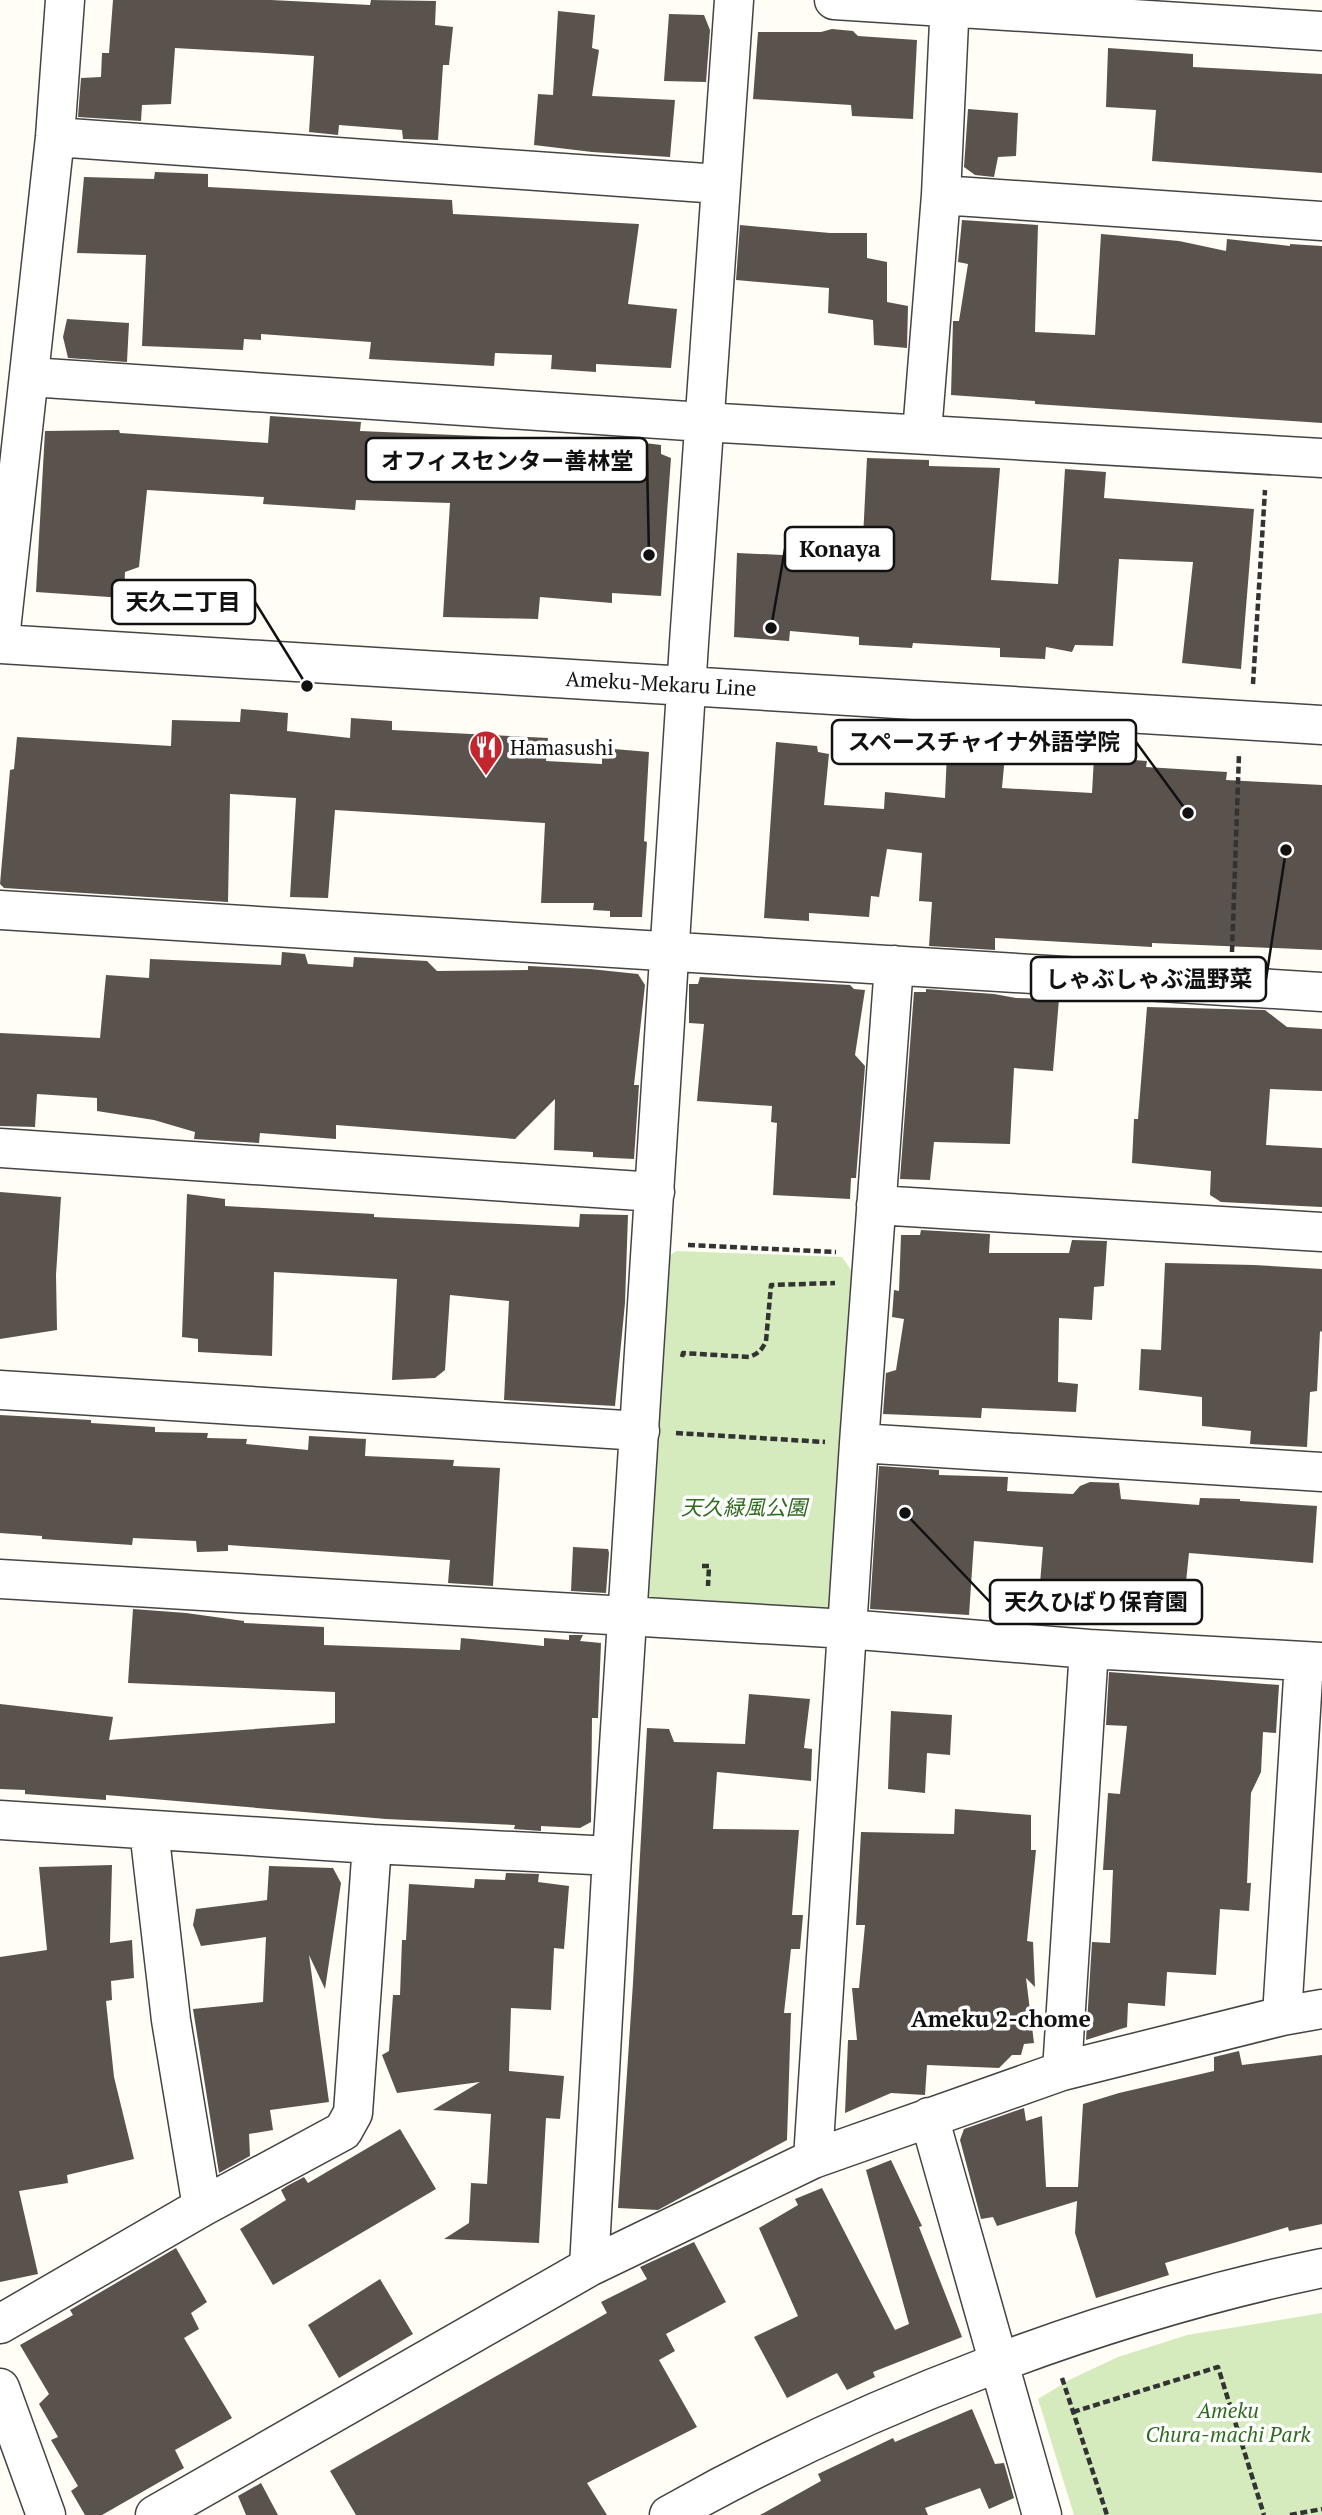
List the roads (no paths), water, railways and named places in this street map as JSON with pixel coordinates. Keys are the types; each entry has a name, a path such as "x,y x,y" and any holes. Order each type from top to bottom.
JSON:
{"street":[{"path":"0,641 55,137 65,0"},
{"path":"589,2267 612,1856 686,685 719,184 734,0"},
{"path":"834,0 1176,11 1322,32"},
{"path":"922,433 941,195 950,4"},
{"path":"55,137 719,184"},
{"path":"941,195 1322,221"},
{"path":"30,377 703,422 1322,458"},
{"name":"Ameku-Mekaru Line","path":"0,641 1322,725"},
{"path":"0,910 1322,992"},
{"path":"813,2159 859,1443 862,1253 876,1205 894,965"},
{"path":"0,1148 655,1192"},
{"path":"876,1205 1322,1232"},
{"path":"0,1390 640,1431"},
{"path":"859,1443 1322,1472"},
{"path":"0,1579 847,1629 1088,1650 1313,1662 1282,2016"},
{"path":"1062,2071 1088,1650"},
{"path":"0,1819 372,1844 612,1856"},
{"path":"149,1830 171,2020 202,2207"},
{"path":"0,2324 202,2207 343,2131 353,2113 372,1844"},
{"path":"155,2515 589,2267 813,2159 1062,2071 1282,2016 1322,2009"},
{"path":"929,2117 1042,2515"},
{"path":"669,2515 791,2452 931,2390 998,2364 1106,2326 1210,2295 1322,2268"},
{"path":"0,2388 46,2515"}],"place":[{"name":"オフィスセンター善林堂","path":"649,555"},
{"name":"Konaya","path":"771,628"},
{"name":"天久二丁目","path":"307,686"},
{"name":"Hamasushi","path":"486,777"},
{"name":"スペースチャイナ外語学院","path":"1188,813"},
{"name":"しゃぶしゃぶ温野菜","path":"1286,850"},
{"name":"天久ひばり保育園","path":"905,1513"}],"district":[{"name":"Ameku 2-chome","path":"1001,2018"}],"park label":[{"name":"天久緑風公園","path":"744,1507"},
{"name":"Ameku Chura-machi Park","path":"1228,2422"}]}
